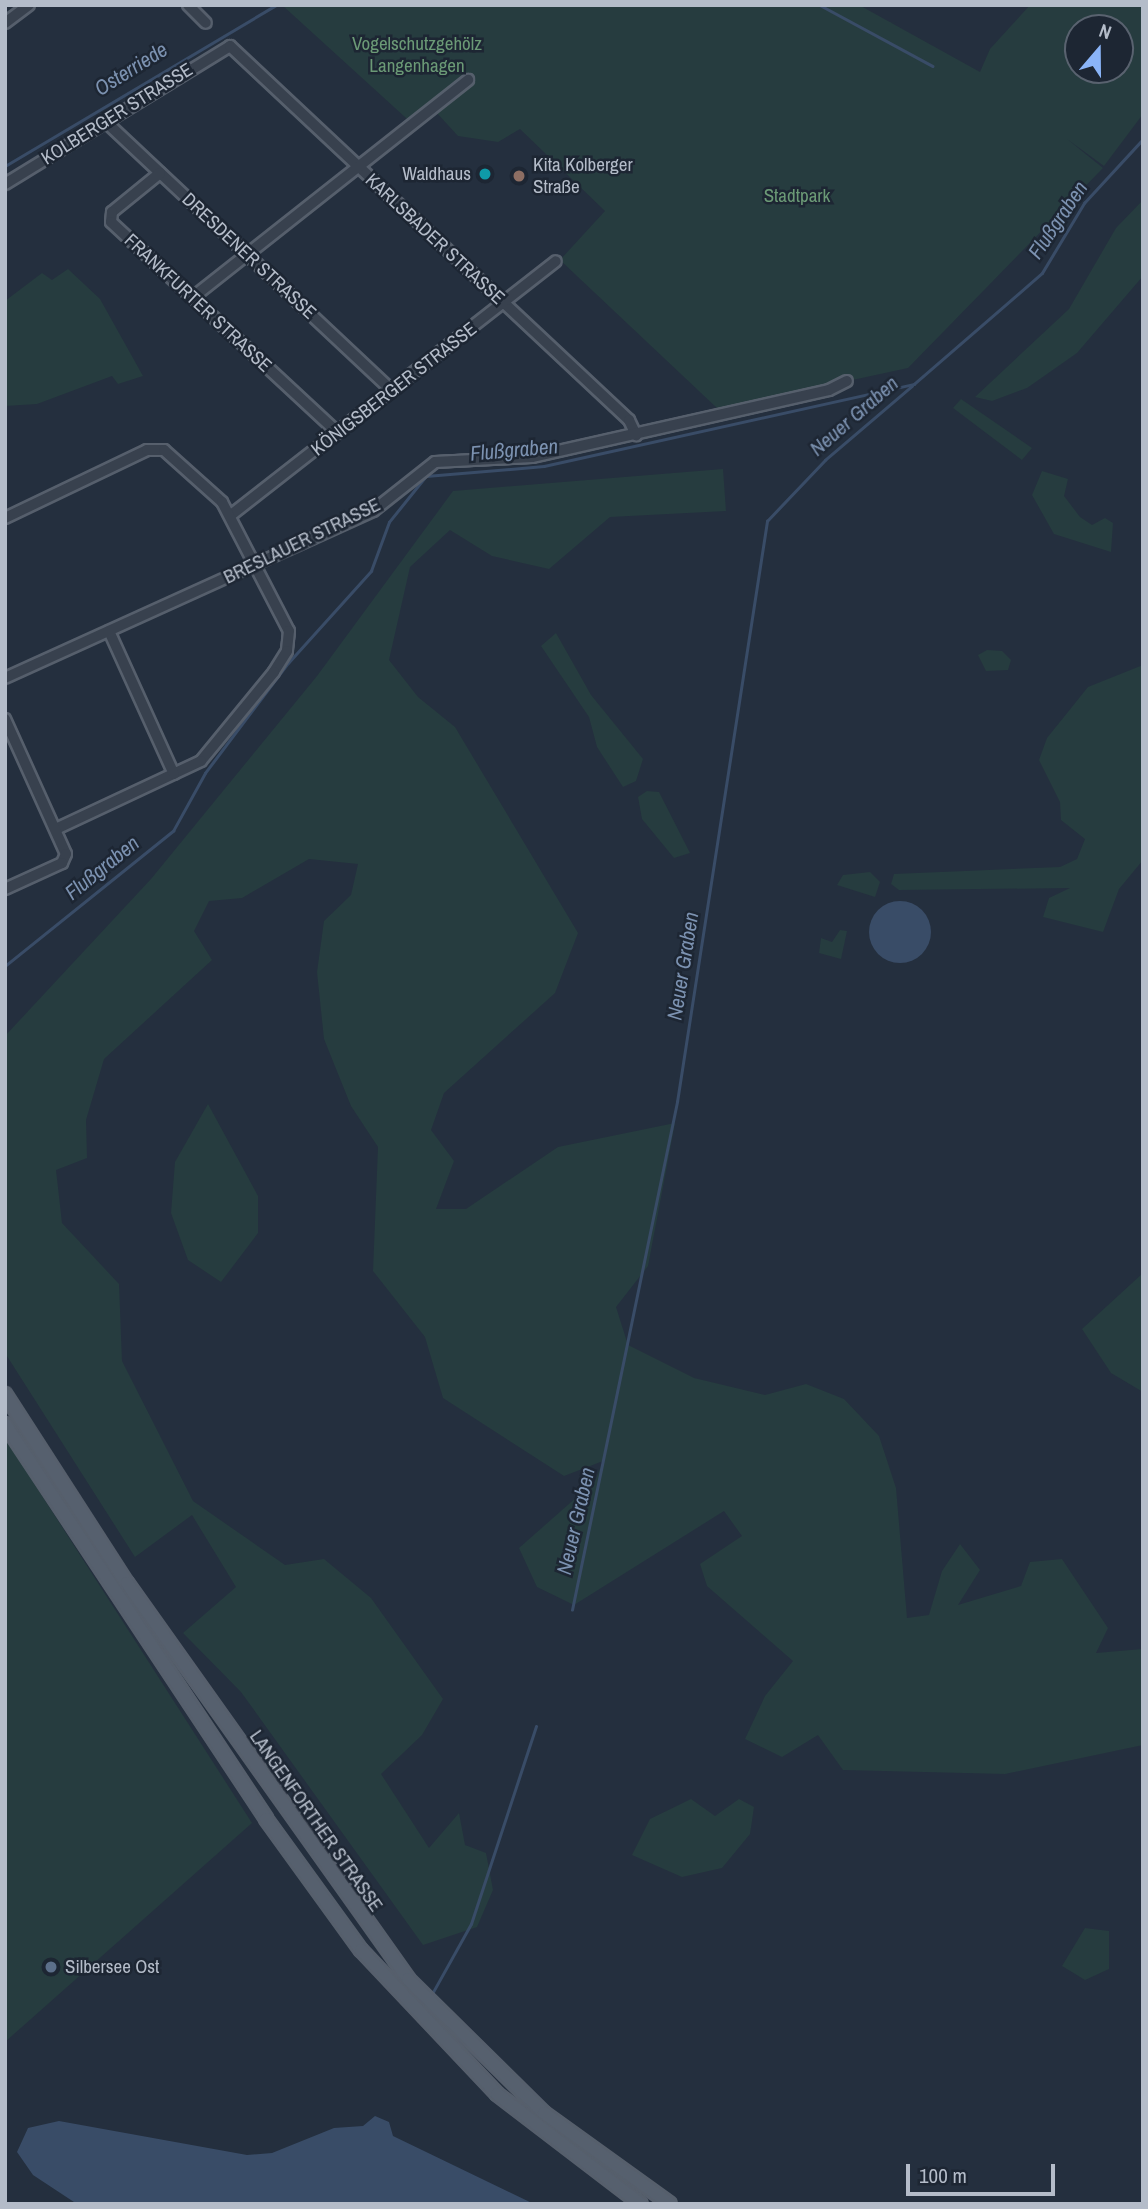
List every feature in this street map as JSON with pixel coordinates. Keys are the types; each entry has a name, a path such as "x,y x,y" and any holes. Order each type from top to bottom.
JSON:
{"main road":[{"name":"LANGENFORTHER STRASSE","path":"5,1394 135,1594 408,1979 544,2113 670,2204"},
{"name":"LANGENFORTHER STRASSE","path":"5,1424 266,1819 361,1951 497,2094 641,2204"}],"street":[{"path":"5,23 29,5"},
{"path":"188,5 206,23"},
{"name":"KOLBERGER STRASSE","path":"5,184 230,46"},
{"name":"KARLSBADER STRASSE","path":"230,46 629,420 636,435"},
{"path":"192,298 468,80"},
{"name":"DRESDENER STRASSE","path":"106,122 392,391"},
{"name":"FRANKFURTER STRASSE","path":"160,173 112,212 111,222 338,433"},
{"name":"KÖNIGSBERGER STRASSE","path":"231,515 556,261"},
{"name":"BRESLAUER STRASSE","path":"5,678 373,511 435,462 505,461 636,435 847,381"},
{"path":"5,518 158,448 231,515 289,631 287,650 208,755 174,774 56,829"},
{"path":"109,631 174,774"},
{"path":"5,719 66,854 62,863 5,889"}],"green space":[{"name":"Stadtpark","path":"282,5 859,5 980,72 990,49 1030,5 1143,5 1143,114 1104,166 1067,139 1103,168 908,368 718,409 560,260 605,211 520,129 498,142 458,136 436,112 417,128"},
{"path":"1143,200 1143,276 1077,353 1027,388 992,401 975,397 1069,309 1116,228"},
{"path":"68,269 100,299 143,376 118,384 112,376 37,404 5,406 5,301 42,273 52,280"},
{"path":"961,399 1032,448 1022,460 953,408"},
{"path":"723,469 726,511 610,517 549,569 492,556 450,530 410,567 389,660 418,697 455,727 578,933 555,993 444,1093 431,1130 454,1161 436,1209 466,1209 558,1147 675,1123 648,1266 616,1307 628,1345 694,1378 765,1395 806,1384 844,1399 879,1436 896,1488 907,1618 929,1615 942,1571 960,1544 980,1570 958,1605 1021,1586 1030,1562 1062,1559 1108,1628 1096,1653 1143,1649 1143,1745 1005,1774 843,1770 818,1735 782,1757 745,1739 765,1696 793,1661 707,1586 700,1564 742,1536 724,1511 574,1605 537,1587 519,1548 595,1481 603,1461 564,1476 443,1398 425,1337 373,1271 378,1147 351,1106 324,1039 317,972 324,921 351,895 358,864 309,859 242,898 209,901 194,931 212,960 104,1059 86,1120 87,1158 56,1170 62,1223 119,1284 122,1361 193,1501 285,1565 324,1559 371,1598 443,1699 422,1735 381,1774 429,1848 459,1813 465,1845 486,1853 493,1890 477,1927 423,1945 241,1692 183,1633 236,1587 192,1515 135,1557 5,1353 5,1036 151,879 317,676 453,491"},
{"path":"1042,471 1068,479 1064,496 1080,517 1092,525 1105,518 1113,523 1111,552 1054,534 1032,495"},
{"path":"556,633 591,695 643,759 636,781 623,787 597,747 589,717 541,646"},
{"path":"987,650 1002,651 1011,660 1008,670 986,671 978,655"},
{"path":"1143,665 1143,860 1119,889 1103,932 1043,917 1049,898 1070,888 899,890 891,884 894,874 1060,867 1077,859 1085,839 1061,820 1060,802 1039,760 1047,738 1088,687"},
{"path":"647,791 659,792 690,853 674,858 642,819 638,797"},
{"path":"870,872 880,882 875,897 837,885 843,875"},
{"path":"840,930 847,931 841,959 819,953 821,938 832,942"},
{"path":"208,1104 258,1196 258,1233 221,1282 188,1260 171,1213 175,1162"},
{"path":"1143,1273 1143,1392 1111,1373 1082,1329"},
{"path":"5,1438 252,1823 5,2042"},
{"path":"691,1799 715,1816 739,1799 754,1807 750,1834 722,1868 682,1877 632,1855 650,1819"},
{"path":"1085,1928 1109,1931 1109,1969 1085,1980 1062,1966"}],"water":[{"path":"900,901 922,910 931,932 922,954 900,963 878,954 869,932 878,910"},
{"path":"375,2116 389,2122 393,2136 534,2204 77,2204 33,2175 17,2152 28,2128 59,2121 247,2155 272,2153 334,2128 363,2126"}],"waterway":[{"name":"Osterriede","path":"5,166 276,5"},
{"name":"Osterriede","path":"820,5 933,66"},
{"name":"Flußgraben","path":"5,966 173,831 205,773 288,663 371,571 389,522 426,476 544,466 914,384 1042,273 1084,203 1143,139"},
{"name":"Neuer Graben","path":"572,1610 677,1102 767,521 825,460 912,386"},
{"name":"Neuer Graben","path":"433,1992 471,1924 536,1726"}],"place":[{"name":"Waldhaus","path":"485,174"},
{"name":"Kita Kolberger Straße","path":"519,176"},
{"name":"Silbersee Ost","path":"51,1967"}],"park label":[{"name":"Vogelschutzgehölz Langenhagen","path":"417,55"}]}
